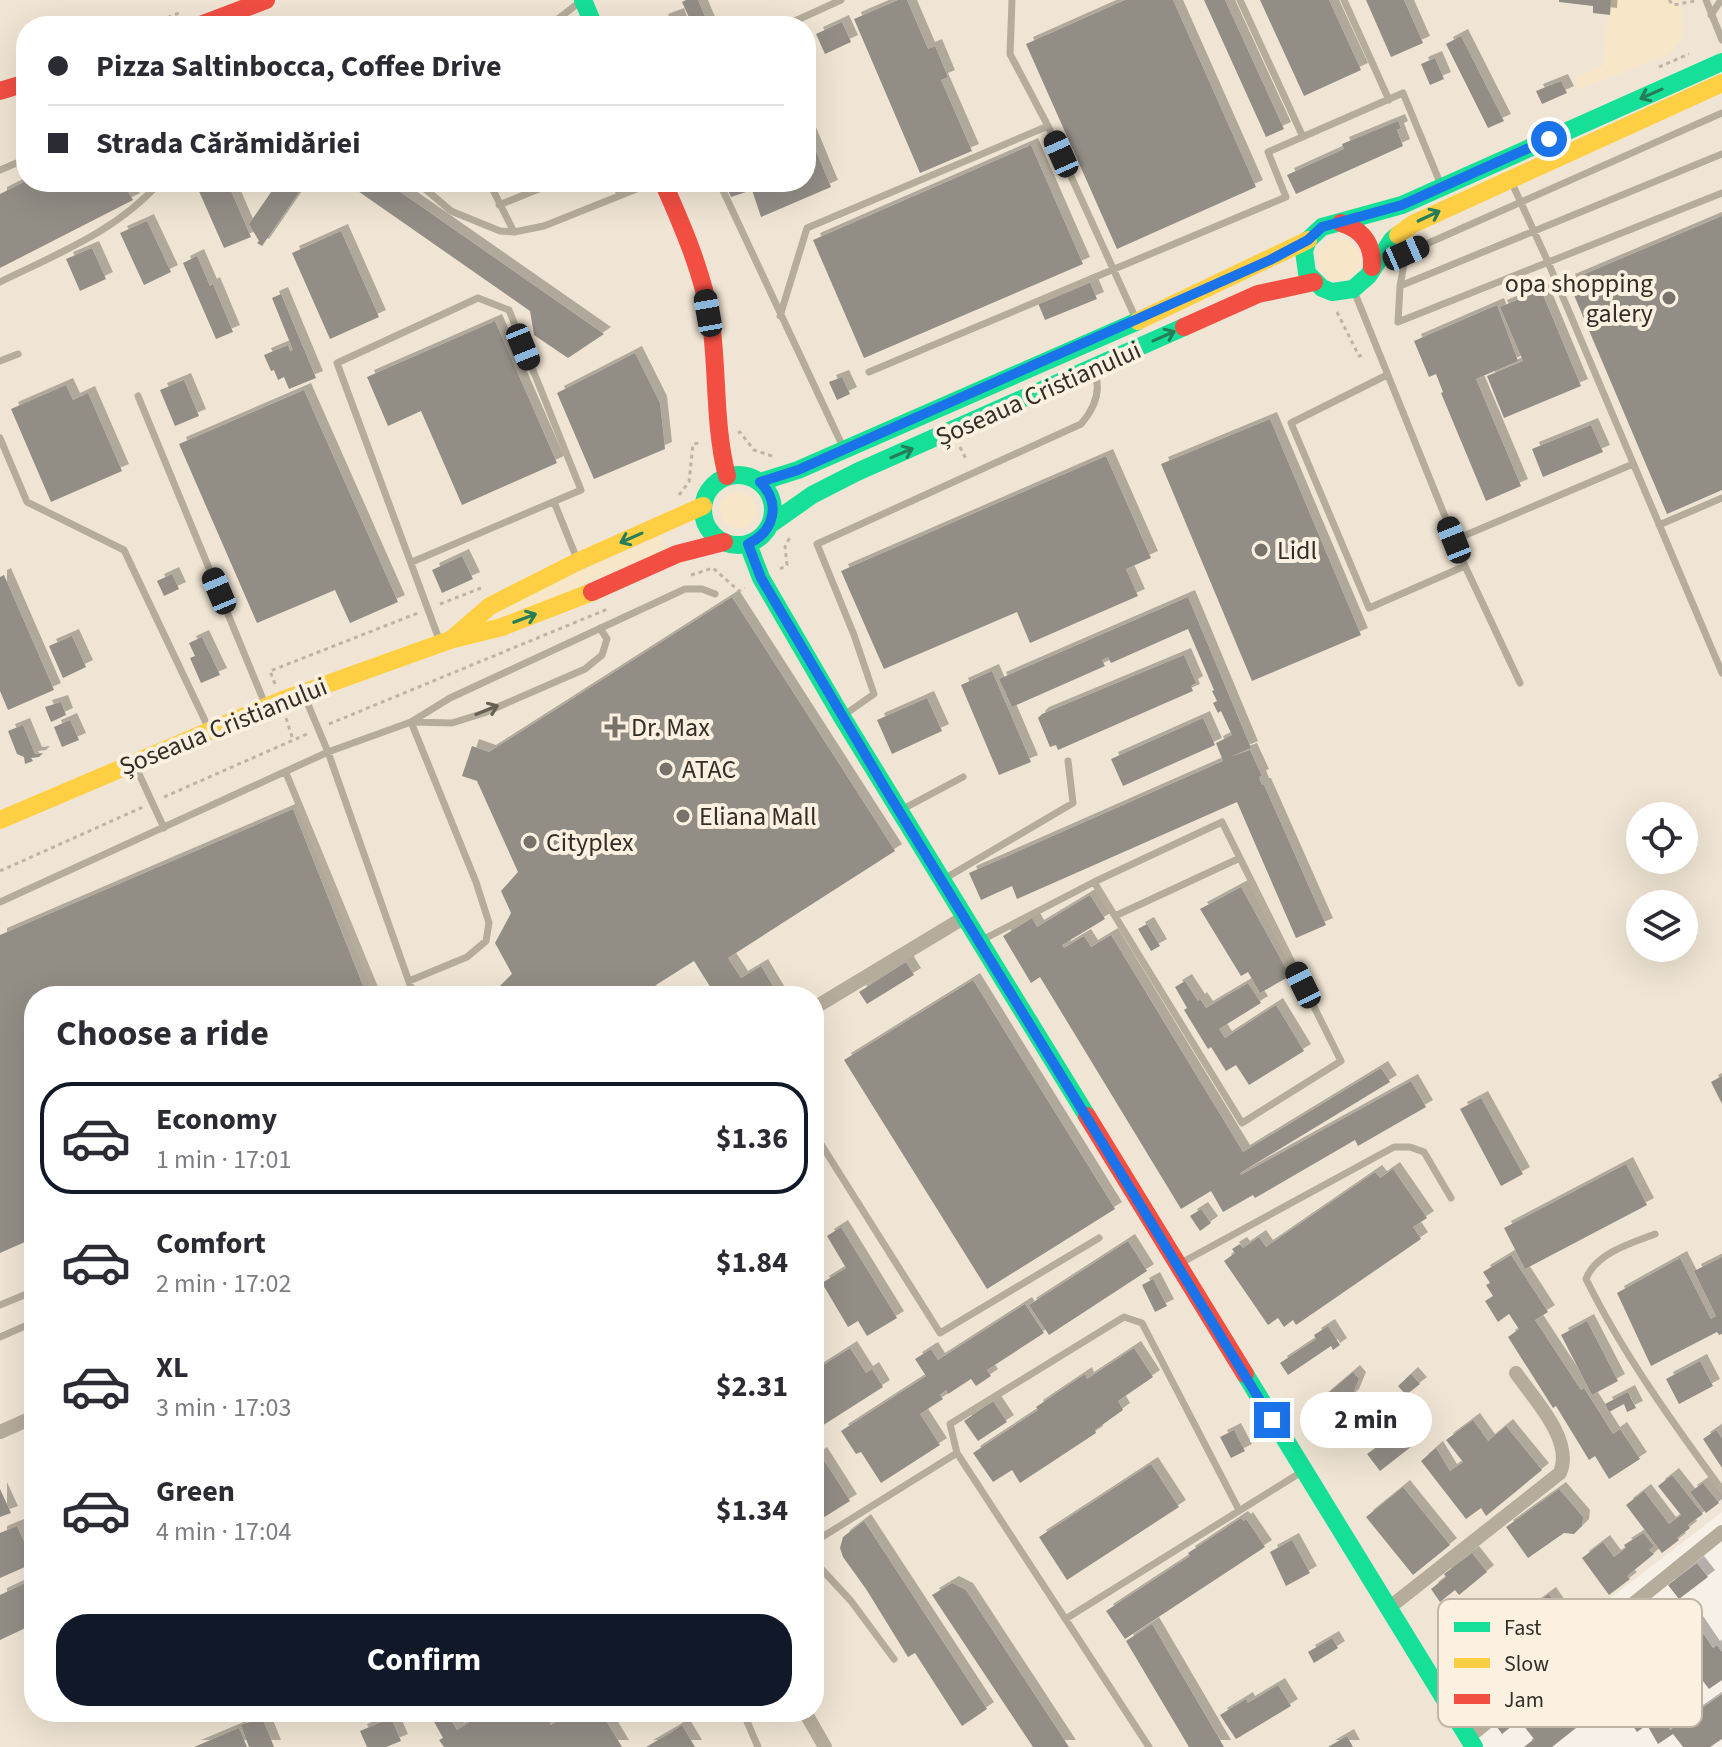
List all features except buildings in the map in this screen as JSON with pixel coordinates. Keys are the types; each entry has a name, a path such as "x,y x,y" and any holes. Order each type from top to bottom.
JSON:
{"street":[{"path":"224,16 266,0"},
{"name":"Șoseaua Cristianului","path":"760,482 779,478 1137,321 1270,260 1308,240 1322,227 1402,205 1722,62"},
{"path":"1353,289 1361,284 1392,240 1413,224 1722,83"},
{"path":"667,192 691,246 704,286 713,340 718,438 727,476"},
{"path":"1341,223 1351,225 1367,237 1373,256 1372,267"},
{"path":"1308,240 1304,262 1314,282"},
{"name":"Șoseaua Cristianului","path":"771,524 792,506 830,483 1258,294 1314,282 1332,292 1353,289"},
{"path":"748,475 760,482 771,497 773,515 764,534 748,544 734,545 724,542 707,528 703,506 712,486 727,476 748,475"},
{"name":"Șoseaua Cristianului","path":"445,642 490,606 577,562 703,506"},
{"name":"Șoseaua Cristianului","path":"1,818 273,704 445,642 502,627 677,554 724,542"},
{"path":"748,544 761,578 842,717 1438,1686"},
{"path":"824,1002 965,917"},
{"path":"1390,1607 1560,1473 1564,1464 1562,1440 1516,1373"},
{"path":"0,1432 24,1421"},
{"path":"1642,1599 1722,1532"},
{"path":"811,1722 825,1747"},
{"path":"1472,1742 1490,1727"}],"lane":[{"path":"562,16 583,0"},
{"path":"801,16 822,4 841,0"},
{"path":"1012,0 1010,54 1048,126 1137,321"},
{"path":"1240,0 1303,137"},
{"path":"1344,0 1389,100"},
{"path":"1706,0 1722,40"},
{"path":"1711,15 1721,0"},
{"path":"869,372 1286,197 1268,152 1403,93 1442,187"},
{"path":"1722,113 1406,253 1398,322 1722,193"},
{"path":"780,316 807,228 1048,126"},
{"path":"1400,286 1722,154"},
{"path":"1509,179 1548,262 1722,673"},
{"path":"0,282 95,235 140,204 151,192"},
{"path":"429,192 451,211 500,231 514,232 544,226 628,192"},
{"path":"493,192 514,232"},
{"path":"499,205 531,192"},
{"path":"724,192 844,449"},
{"path":"1353,289 1465,566 1520,683"},
{"path":"412,562 581,490 509,310 478,298 337,363 429,609 445,642"},
{"path":"0,361 18,354"},
{"path":"842,717 874,694 817,544 1081,424 1090,413 1099,389 1093,368"},
{"path":"1387,375 1291,423 1369,608 1465,566"},
{"path":"138,396 273,704"},
{"path":"0,438 27,502 124,550 209,729"},
{"path":"1454,540 1633,464"},
{"path":"1659,525 1722,498"},
{"path":"554,502 577,562"},
{"path":"0,902 328,752 411,722 450,698 685,589 702,589 715,594"},
{"path":"411,722 452,723 484,713 585,669 602,655 607,639 600,628"},
{"path":"303,693 328,752 411,986"},
{"path":"409,981 467,957 486,941 489,923 476,882 411,722"},
{"path":"134,761 164,828"},
{"path":"942,880 1073,803 1068,761"},
{"path":"286,773 374,986"},
{"path":"899,811 963,777"},
{"path":"980,941 1094,882 1222,822 1341,1061 1242,1123 1094,882"},
{"path":"1115,916 1240,858"},
{"path":"1178,1265 1394,1147 1410,1147 1424,1152 1451,1198"},
{"path":"824,1149 940,1333 1099,1238"},
{"path":"1655,1234 1613,1251 1595,1263 1586,1279 1602,1311 1677,1428 1722,1490"},
{"path":"0,1305 24,1295"},
{"path":"1149,1747 957,1453 950,1424 1124,1317 1142,1323 1239,1510"},
{"path":"0,1337 24,1326"},
{"path":"824,1536 957,1453"},
{"path":"1067,1618 1303,1471"},
{"path":"824,1572 851,1601 894,1659"},
{"path":"747,1722 758,1747"}],"path":[{"path":"1669,0 1673,5 1698,0"},
{"path":"170,16 185,10"},
{"path":"1330,307 1340,314 1359,356 1376,349"},
{"path":"960,447 972,472"},
{"path":"687,576 713,568 739,591 787,565 785,547 793,531"},
{"path":"293,740 273,704 270,671 487,585"},
{"path":"0,871 317,729 613,606"}],"shaded area":[{"path":"0,0 1722,0 1722,1512 1609,1599 1438,1599 1438,1727 1472,1727 1480,1747 0,1747"},
{"path":"1610,0 1679,0 1682,36 1668,54 1578,90 1575,77 1603,66"},
{"path":"1339,239 1354,245 1360,260 1354,275 1339,281 1324,275 1318,260 1324,245"},
{"path":"738,492 751,497 756,510 751,523 738,528 725,523 720,510 725,497"},
{"path":"661,536 666,549 478,627 525,596"}],"traffic: fast":[{"path":"583,0 590,16"},
{"path":"1398,235 1368,276 1353,289 1332,292 1322,288 1307,273 1304,251 1308,240 1322,227 1402,205 1722,62"},
{"path":"760,482 798,470 1138,321"},
{"path":"771,524 812,495 857,472 1184,327"},
{"path":"738,475 763,485 773,510 763,535 738,545 713,535 703,510 713,485 738,475"},
{"path":"748,544 761,578 842,717 1087,1116"},
{"path":"1245,1374 1438,1688"},
{"path":"1462,1727 1474,1747"}],"traffic: slow":[{"path":"1398,235 1413,224 1722,83"},
{"path":"1138,321 1308,240"},
{"path":"453,638 490,606 577,562 703,506"},
{"path":"0,820 280,701 450,640 502,627 592,592"}],"traffic: jam":[{"path":"224,16 266,0"},
{"path":"0,91 16,86"},
{"path":"667,192 692,250 711,322 720,438 727,476"},
{"path":"1341,223 1365,239 1371,251 1372,267"},
{"path":"1184,327 1258,294 1314,282"},
{"path":"592,592 677,554 724,542"},
{"path":"1087,1116 1245,1374"}],"place":[{"name":"opa shopping galery","path":"1669,298"},
{"name":"Lidl","path":"1261,550"},
{"name":"Dr. Max","path":"615,727"},
{"name":"ATAC","path":"666,769"},
{"name":"Eliana Mall","path":"683,816"},
{"name":"Cityplex","path":"530,842"}],"route":[{"path":"1272,1420 885,788 761,578 748,544 764,534 771,524 773,506 767,489 760,482 798,470 1137,321 1270,260 1308,240 1322,227 1402,205 1549,139"}]}
